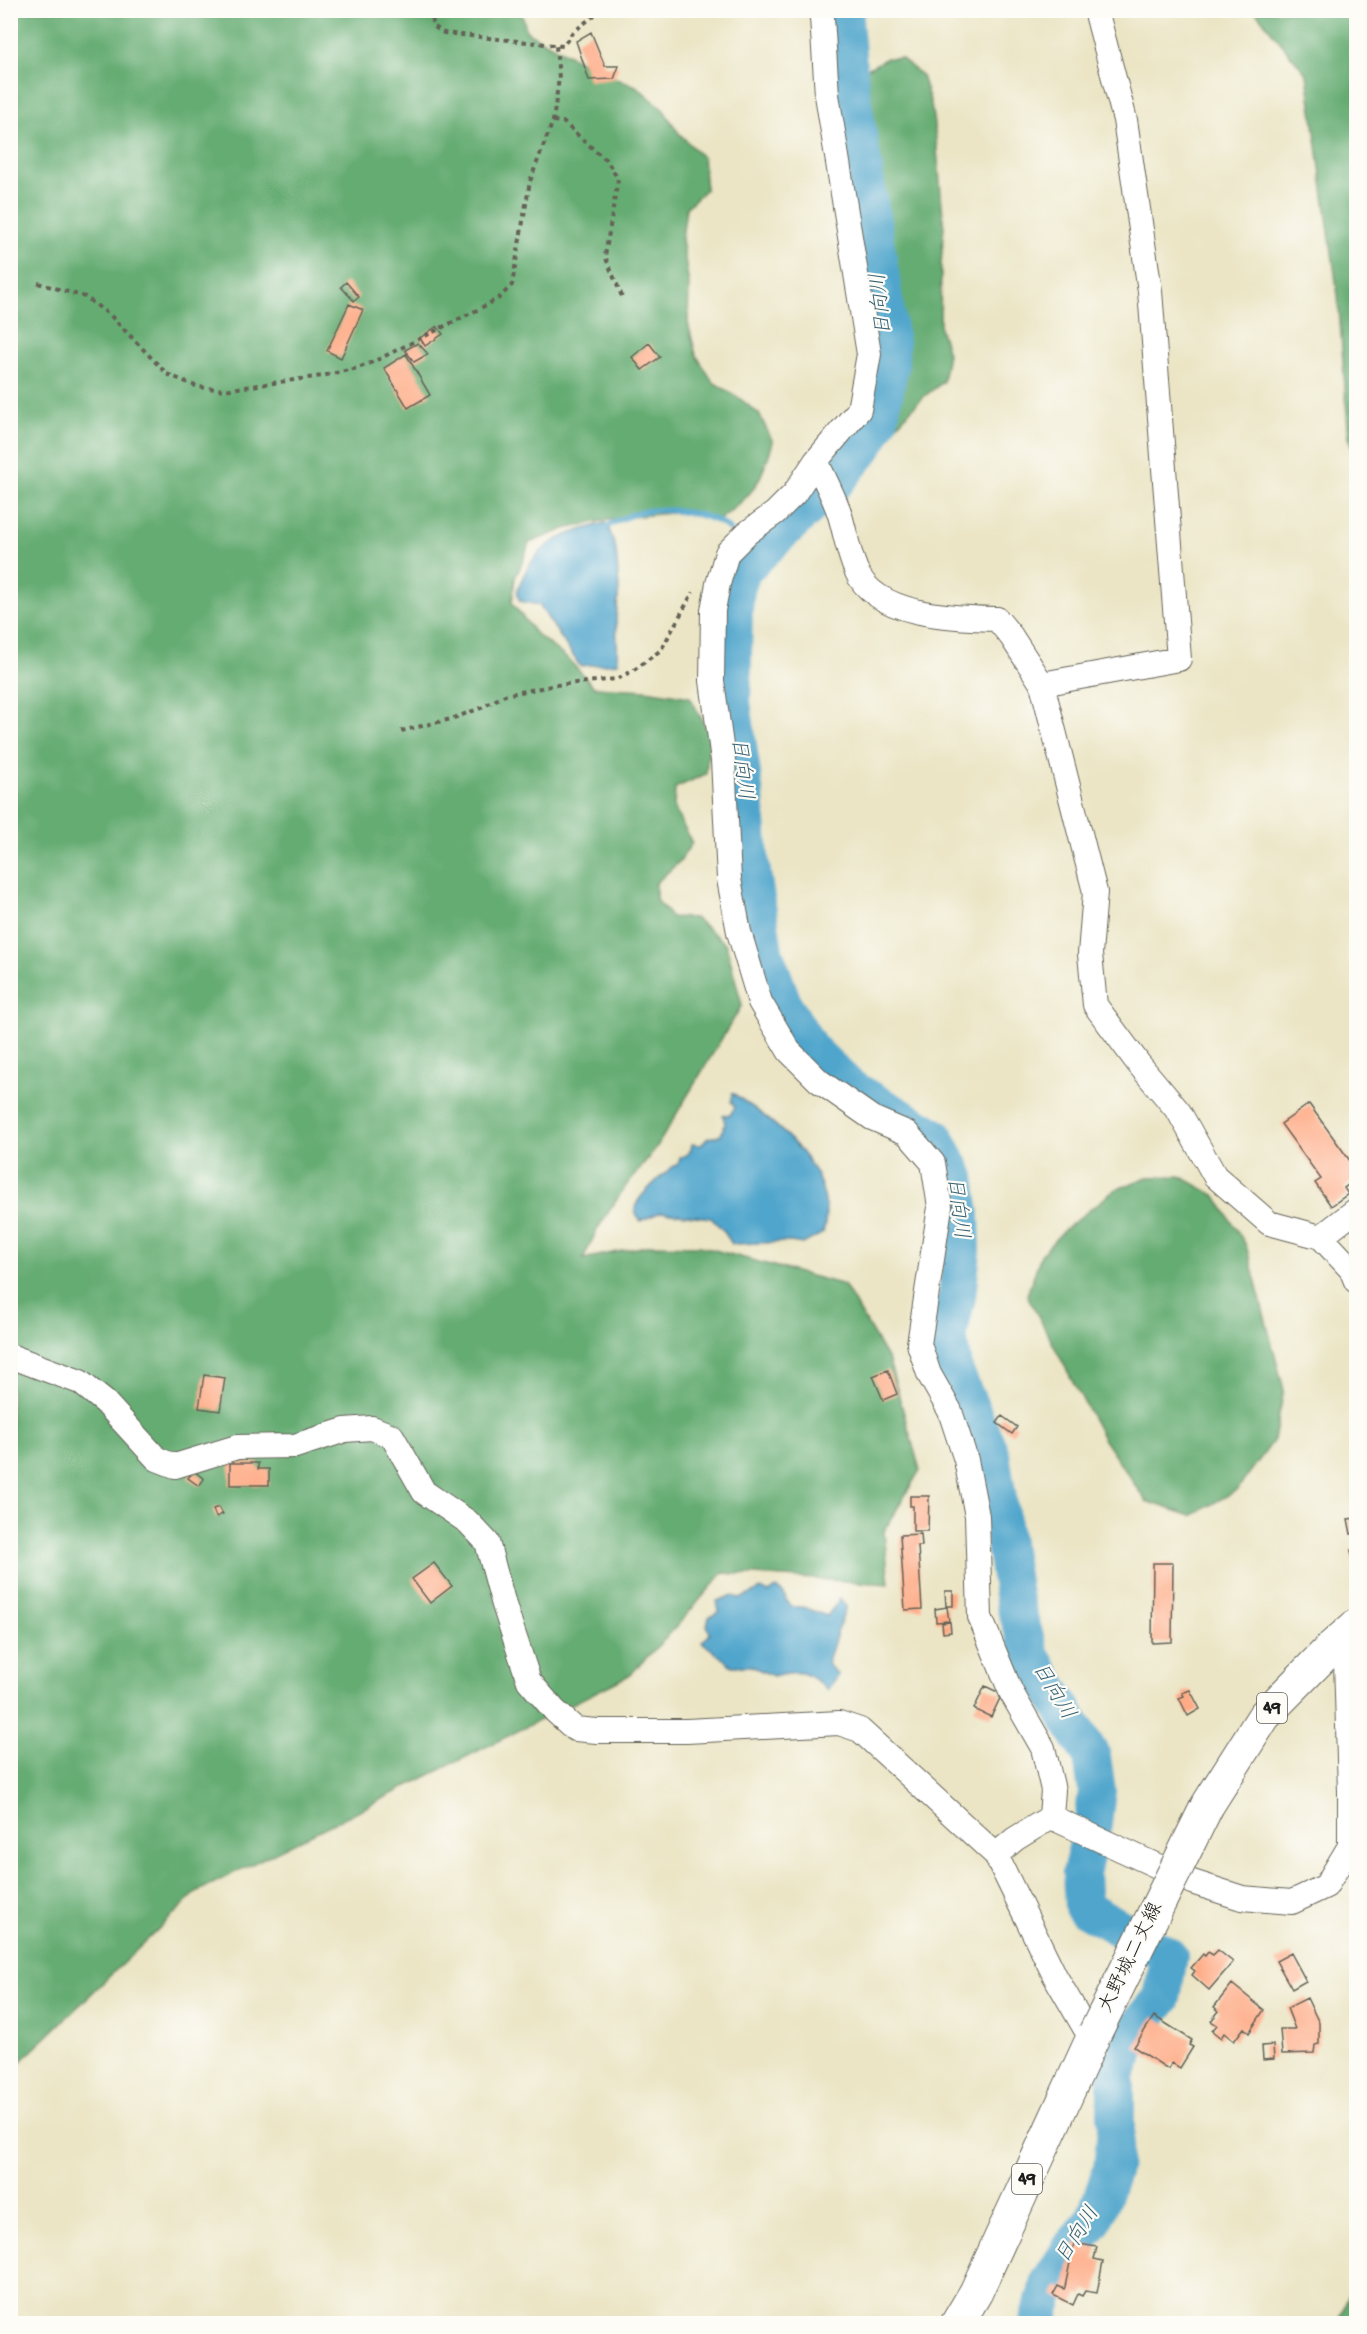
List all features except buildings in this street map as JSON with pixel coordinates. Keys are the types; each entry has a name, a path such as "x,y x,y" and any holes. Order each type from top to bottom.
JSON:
{"main road":[{"name":"大野城二丈線","path":"957,2324 976,2292 1095,2033 1207,1806 1264,1716 1356,1626"}],"street":[{"path":"819,10 822,17 827,95 869,354 859,410 816,461 794,494 775,513 747,533 728,553 717,584 713,610 711,681 723,760 729,879 739,932 760,1002 789,1051 819,1081 872,1118 907,1133 933,1163 940,1207 919,1344 929,1374 950,1411 966,1460 977,1516 980,1617 1011,1692 1043,1748 1059,1820"},
{"path":"1042,684 1179,659 1150,291 1125,120 1096,10"},
{"path":"816,461 838,510 856,572 871,590 890,602 912,611 951,618 998,619 1011,636 1042,684 1095,892 1090,954 1095,1005 1138,1063 1179,1112 1215,1176 1269,1223 1321,1237 1352,1269 1356,1281"},
{"path":"1321,1237 1356,1210"},
{"path":"10,1356 80,1382 105,1402 157,1459 175,1466 237,1447 295,1446 345,1430 372,1428 392,1436 424,1492 468,1522 488,1542 504,1605 529,1682 575,1729 687,1731 838,1723 860,1730 996,1855 1055,1976 1085,2028 1095,2033"},
{"path":"996,1855 1016,1839 1059,1820 1192,1882 1242,1898 1292,1902 1326,1886 1350,1846 1353,1792 1346,1662 1332,1647"}],"path":[{"path":"432,10 433,26 444,33 562,46 572,33 601,10"},
{"path":"38,283 85,297 110,315 167,374 198,387 224,390 322,376 357,368 375,361 491,303 512,285 530,181 552,121 559,78 556,45"},
{"path":"552,121 563,122 607,161 618,179 605,256 623,299"},
{"path":"401,731 451,719 481,708 504,695 556,685 617,679 634,670 661,650 702,576 711,568 723,567"}],"green space":[{"path":"11,11 521,11 527,32 602,73 636,86 663,109 678,132 703,158 706,189 686,208 682,239 689,285 688,323 696,355 713,382 738,397 759,414 773,442 764,469 748,495 719,520 691,511 639,516 565,529 529,543 515,578 512,603 535,633 569,660 594,687 646,690 690,697 710,735 706,774 675,788 674,808 692,843 680,861 656,883 656,899 671,917 695,918 726,944 742,1005 656,1148 625,1187 598,1228 583,1259 651,1245 700,1246 844,1285 889,1361 920,1470 884,1531 889,1584 723,1573 630,1675 198,1891 11,2071"},
{"path":"1255,11 1356,11 1356,455 1349,440 1338,296 1307,75"},
{"path":"887,58 901,58 922,76 931,104 944,226 940,328 948,353 943,382 922,398 889,434 896,386 895,352 861,124 860,92 865,70"},
{"path":"1180,1176 1216,1196 1246,1245 1284,1390 1274,1440 1237,1490 1191,1516 1146,1501 1104,1440 1027,1295 1041,1255 1064,1230 1115,1190 1147,1177"},
{"path":"1356,2276 1356,2323 1338,2323"}],"water":[{"path":"605,523 616,549 619,588 616,619 618,663 580,666 539,605 520,601 518,590 529,566 546,547 567,535"},
{"path":"732,1093 785,1134 814,1170 822,1190 826,1211 823,1233 803,1244 790,1242 732,1244 711,1218 661,1212 640,1221 635,1208 649,1188 678,1164 680,1157 689,1153 692,1144 701,1145 708,1138 721,1135 725,1124 723,1115 730,1115 735,1107 731,1102"},
{"path":"776,1588 784,1594 787,1602 793,1607 803,1607 827,1616 840,1599 846,1606 827,1664 838,1675 827,1690 803,1673 773,1676 751,1666 732,1666 702,1642 710,1634 707,1625 709,1617 719,1612 717,1601 733,1595 740,1599 761,1589 769,1593"}],"waterway":[{"name":"日向川","path":"846,10 844,22 850,85 880,272 890,343 890,364 879,420 864,447 837,480 743,569 736,589 734,609 732,702 745,796 750,859 764,952 784,1006 810,1049 850,1088 935,1137 956,1177 961,1214 962,1251 957,1296 948,1335 953,1368 991,1455 1014,1601 1031,1657 1092,1757 1097,1791 1093,1823 1081,1873 1083,1907 1169,1956 1162,1998 1136,2029 1116,2075 1116,2128 1112,2169 1094,2220 1071,2248 1050,2282 1037,2324"},
{"path":"602,530 640,512 661,510 700,515 730,530"}]}
